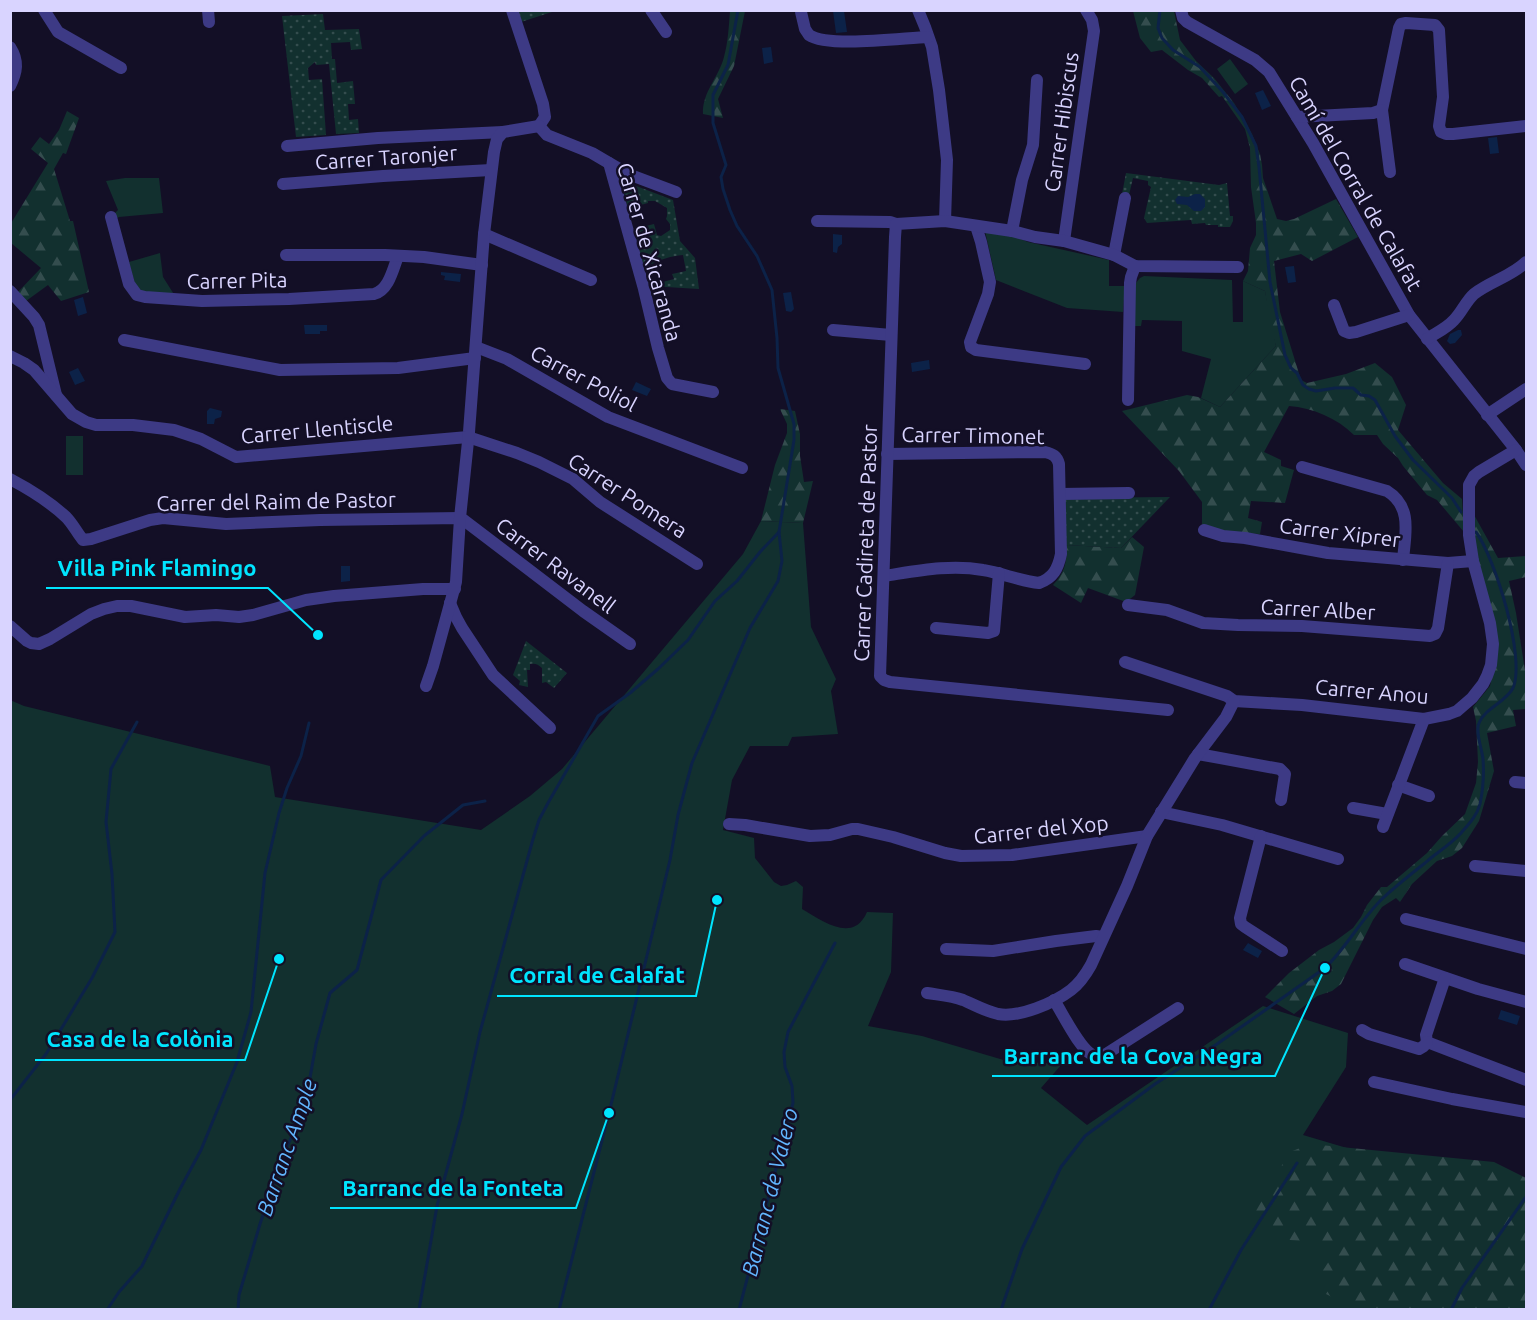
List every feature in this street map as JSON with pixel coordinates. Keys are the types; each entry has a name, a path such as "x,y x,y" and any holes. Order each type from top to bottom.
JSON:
{"street":[{"path":"44,10 58,32 121,68"},
{"path":"287,146 503,132 539,126 545,117 544,110 512,10"},
{"path":"651,10 666,32"},
{"path":"918,10 937,73 945,139 947,179 945,221"},
{"name":"Carrer Hibiscus","path":"1064,241 1094,31 1092,20 1086,10"},
{"name":"Camí del Corral de Calafat","path":"1181,10 1187,22 1247,55 1263,66 1275,80 1409,315 1527,465"},
{"path":"801,12 805,29 809,35 825,41 928,37"},
{"path":"1390,172 1382,110 1401,24 1435,25 1439,30 1443,97 1439,126 1441,132 1453,134 1527,126"},
{"path":"10,47 15,54 17,70 10,86"},
{"path":"1012,231 1022,180 1033,144 1037,80"},
{"path":"1297,117 1373,113 1382,110"},
{"name":"Carrer de Xicaranda","path":"539,126 547,135 592,153 609,163 667,378 672,384 713,392"},
{"path":"426,686 454,589 484,234 496,144 503,132"},
{"path":"609,163 628,174 676,192"},
{"name":"Carrer Taronjer","path":"283,184 492,170"},
{"path":"1114,255 1125,198"},
{"name":"Carrer Pita","path":"111,217 129,284 137,295 145,297 202,301 374,294 381,292 385,286 399,256"},
{"path":"817,221 896,224 945,221 1064,241 1114,255 1135,266 1238,267"},
{"name":"Carrer Cadireta de Pastor","path":"896,224 880,676 884,680 1168,710"},
{"path":"976,226 990,282 988,294 970,342 971,347 976,350 1085,364"},
{"path":"484,234 591,280"},
{"name":"Carrer Pita","path":"286,255 434,257 482,265"},
{"path":"1427,339 1450,324 1475,294 1518,269 1527,261"},
{"path":"1128,400 1130,283 1135,266"},
{"path":"10,291 39,325 56,396"},
{"name":"Camí del Corral de Calafat","path":"1334,305 1344,331 1349,333 1409,315"},
{"path":"833,330 891,335"},
{"path":"124,340 280,370 398,368 475,353"},
{"name":"Carrer Poliol","path":"475,353 485,349 507,359 608,417 742,468"},
{"name":"Carrer Llentiscle","path":"10,356 34,370 72,414 81,420 96,425 133,425 174,430 201,439 231,456 468,437"},
{"path":"1487,415 1527,389"},
{"name":"Carrer Pomera","path":"468,437 539,462 573,479 600,502 697,564"},
{"name":"Carrer Anou","path":"1125,662 1227,696 1234,701 1302,705 1424,719 1457,711 1483,684 1491,665 1493,644 1469,535 1469,485 1479,472 1516,450"},
{"name":"Carrer Timonet","path":"884,576 943,568 982,569 1039,583 1052,575 1058,567 1061,554 1058,460 1055,456 1045,452 887,454"},
{"path":"1302,467 1394,495 1404,510 1406,520 1403,560"},
{"name":"Carrer del Raim de Pastor","path":"10,479 60,513 72,524 83,540 157,519 226,524 460,518"},
{"path":"1060,494 1129,493"},
{"name":"Carrer Ravanell","path":"460,518 574,605 630,644"},
{"name":"Carrer Xiprer","path":"1204,531 1328,552 1448,563 1473,561"},
{"name":"Carrer Alber","path":"1128,605 1167,610 1203,622 1302,626 1430,636 1435,634 1438,628 1448,563"},
{"path":"936,627 988,633 994,631 999,573"},
{"path":"10,626 27,641 39,644 91,614 117,606 131,606 185,617 216,615 239,617 254,615 291,603 334,596 454,589"},
{"path":"450,603 462,628 493,675 550,728"},
{"path":"927,993 960,999 1003,1015 1023,1012 1054,1000 1072,989 1084,977 1091,965 1147,837 1161,812 1198,754 1226,717 1234,701"},
{"path":"1383,827 1424,719"},
{"path":"1198,754 1280,769 1285,774 1281,800"},
{"path":"1398,785 1429,796"},
{"path":"1353,808 1387,814"},
{"path":"1161,812 1261,836 1338,859"},
{"name":"Carrer del Xop","path":"729,824 810,837 858,829 961,856 1012,855 1147,837"},
{"path":"1261,836 1240,921 1245,927 1282,951"},
{"path":"1475,866 1527,871"},
{"path":"1406,919 1527,949"},
{"path":"946,949 993,951 1056,941 1103,937"},
{"path":"1405,964 1478,990 1527,1002"},
{"path":"1362,1030 1419,1049 1424,1046 1445,978"},
{"path":"1054,1000 1080,1044 1091,1054 1099,1057 1178,1008"},
{"path":"1427,1042 1527,1080"},
{"path":"1374,1082 1452,1100 1527,1112"}],"green space":[{"path":"518,10 555,11 521,22"},
{"path":"730,11 745,11 734,66 718,99 723,118 703,114 703,106 724,57"},
{"path":"1133,11 1174,11 1180,40 1234,103 1252,134 1260,154 1263,178 1277,219 1286,221 1294,219 1336,199 1358,237 1312,261 1301,254 1274,261 1280,312 1301,380 1307,383 1346,374 1375,363 1392,377 1406,405 1398,430 1443,483 1462,499 1464,532 1437,500 1427,495 1377,435 1354,435 1324,415 1289,406 1264,452 1281,460 1281,466 1294,470 1285,503 1251,501 1248,518 1262,522 1260,534 1221,532 1202,525 1202,502 1179,471 1122,411 1187,395 1198,397 1220,407 1276,346 1265,291 1243,281 1248,271 1250,248 1256,235 1250,148 1245,129 1222,96 1219,97 1202,78 1162,50 1151,52 1140,38"},
{"path":"323,14 325,30 359,29 362,49 351,50 350,42 331,43 337,83 353,81 355,104 348,104 349,120 358,119 359,133 336,134 329,64 316,65 315,62 308,68 309,80 322,79 326,135 296,137 282,16"},
{"path":"1230,59 1248,84 1235,94 1217,69"},
{"path":"67,111 79,118 66,154 63,153 54,169 70,221 73,221 89,292 61,301 48,285 26,301 18,292 41,268 11,243 10,225 48,163 31,149 40,137 49,144 59,130"},
{"path":"1126,173 1219,185 1227,183 1230,216 1233,216 1233,221 1230,227 1218,227 1218,225 1206,225 1205,223 1192,224 1191,220 1147,223 1144,218 1151,187 1148,181 1133,178 1129,195 1122,194"},
{"path":"125,178 159,178 163,213 117,218 115,213 118,210 106,181"},
{"path":"626,184 673,200 680,241 695,258 699,289 650,286 648,282 657,279 659,283 674,279 672,274 686,271 683,255 658,261 645,271 634,229 654,224 657,235 661,236 670,230 670,224 666,219 667,208 655,201 648,201 648,203 637,206 639,213 631,220 623,189"},
{"path":"985,231 1008,234 1028,242 1109,260 1109,286 1125,286 1123,312 1067,308 996,280"},
{"path":"160,253 163,277 175,296 142,292 135,284 129,262"},
{"path":"1144,276 1232,280 1233,322 1243,322 1243,281 1265,291 1276,346 1220,407 1201,398 1211,359 1182,351 1182,321 1142,320 1141,326 1134,326 1135,284"},
{"path":"780,409 795,411 800,434 800,456 804,482 813,481 803,523 761,521 775,465 787,433 787,424"},
{"path":"66,436 83,436 83,475 66,475"},
{"path":"1170,497 1121,548 1066,545 1065,498"},
{"path":"1473,513 1498,558 1526,556 1526,577 1509,581 1526,677 1526,709 1513,710 1516,726 1487,733 1494,771 1479,821 1462,848 1452,856 1437,861 1412,884 1400,902 1396,898 1382,907 1373,920 1341,984 1332,991 1317,996 1294,1014 1265,997 1289,973 1353,928 1381,887 1387,887 1427,853 1465,814 1476,783 1478,762 1473,707 1490,686 1498,649 1476,556"},
{"path":"761,521 803,523 811,627 836,679 831,691 838,734 792,737 788,746 750,746 732,780 723,830 754,838 755,858 774,882 781,886 796,881 803,887 802,909 828,924 837,927 854,927 861,922 867,912 893,913 891,972 868,1026 922,1036 1007,1061 1062,1064 1041,1088 1087,1125 1263,1006 1348,1033 1346,1067 1303,1135 1526,1201 1526,1309 11,1309 10,700 24,706 270,766 275,797 481,830 530,796 562,769 743,554"},
{"path":"1132,537 1144,547 1135,595 1126,602 1088,588 1081,603 1053,585 1064,567 1066,545 1121,548"},
{"path":"526,641 567,673 554,688 546,682 542,683 542,668 536,664 530,664 530,670 527,670 528,687 519,685 520,681 513,675"},
{"path":"1310,1144 1494,1162 1526,1178 1526,1309 1373,1309 1332,1297 1316,1289 1320,1275 1333,1255 1329,1244 1271,1238 1254,1211 1290,1152"}],"water":[{"path":"833,11 844,11 847,32 836,33"},
{"path":"771,47 773,62 764,64 762,48"},
{"path":"1263,90 1271,106 1262,110 1255,93"},
{"path":"1497,137 1499,153 1490,154 1488,138"},
{"path":"367,155 368,164 349,165 345,159 346,157"},
{"path":"1200,194 1205,199 1205,207 1201,211 1194,211 1187,205 1177,204 1175,200 1178,196 1188,197"},
{"path":"833,234 842,235 842,244 838,247 837,253 833,252"},
{"path":"1294,266 1296,282 1288,283 1285,267"},
{"path":"441,272 461,274 460,282 444,280 445,276 441,275"},
{"path":"791,292 794,309 791,312 786,311 783,293"},
{"path":"83,297 87,313 78,316 74,300"},
{"path":"304,325 327,325 327,331 320,331 320,334 305,334"},
{"path":"1461,330 1462,335 1455,343 1450,344 1447,341 1450,334"},
{"path":"929,360 930,369 912,372 911,363"},
{"path":"78,368 85,381 75,385 69,372"},
{"path":"636,382 651,389 647,396 632,390"},
{"path":"210,408 222,411 221,417 215,419 214,424 207,424 207,411"},
{"path":"341,566 350,566 350,581 341,582"},
{"path":"1248,943 1262,951 1258,958 1243,950"},
{"path":"1501,1010 1520,1016 1517,1025 1498,1019"}],"waterway":[{"path":"559,1310 609,1113 692,763 750,628 778,581 782,561 779,532 794,440 794,424 778,368 772,290 757,256 737,226 730,210 721,177 726,165 713,123 713,95 728,65 738,10"},
{"path":"1160,10 1158,28 1162,38 1173,50 1200,67 1223,92 1242,117 1256,146 1270,282 1285,355 1291,368 1297,373 1303,385 1309,389 1316,391 1353,388 1361,395 1375,400 1395,436 1413,460 1452,498 1461,512"},
{"path":"419,1310 437,1206 462,1114 480,1032 539,820 598,716 630,693 688,640 715,601 737,581 779,532"},
{"path":"1001,1310 1022,1249 1061,1167 1085,1136 1155,1084 1217,1044 1325,968 1383,898 1452,842 1479,808 1483,782 1479,723 1486,713 1510,693 1516,674 1512,632 1506,608 1492,563 1476,532"},
{"path":"10,1100 46,1054 92,978 115,932 106,822 111,769 137,722"},
{"path":"107,1310 119,1292 142,1266 201,1150 237,1062 251,1012 265,873 279,813 301,756 309,723"},
{"name":"Barranc Ample","path":"238,1310 239,1295 260,1224 283,1156 305,1106 316,1044 330,993 357,970 381,880 424,836 463,805 485,801"},
{"name":"Barranc de Valero","path":"739,1310 793,1103 792,1086 785,1067 784,1052 788,1032 835,943"},
{"path":"1209,1310 1241,1250 1297,1163"},
{"path":"1451,1310 1462,1288 1525,1198"}],"place":[{"name":"Villa Pink Flamingo","path":"318,635"},
{"name":"Corral de Calafat","path":"717,900"},
{"name":"Casa de la Colònia","path":"279,959"},
{"name":"Barranc de la Cova Negra","path":"1325,968"},
{"name":"Barranc de la Fonteta","path":"609,1113"}]}
